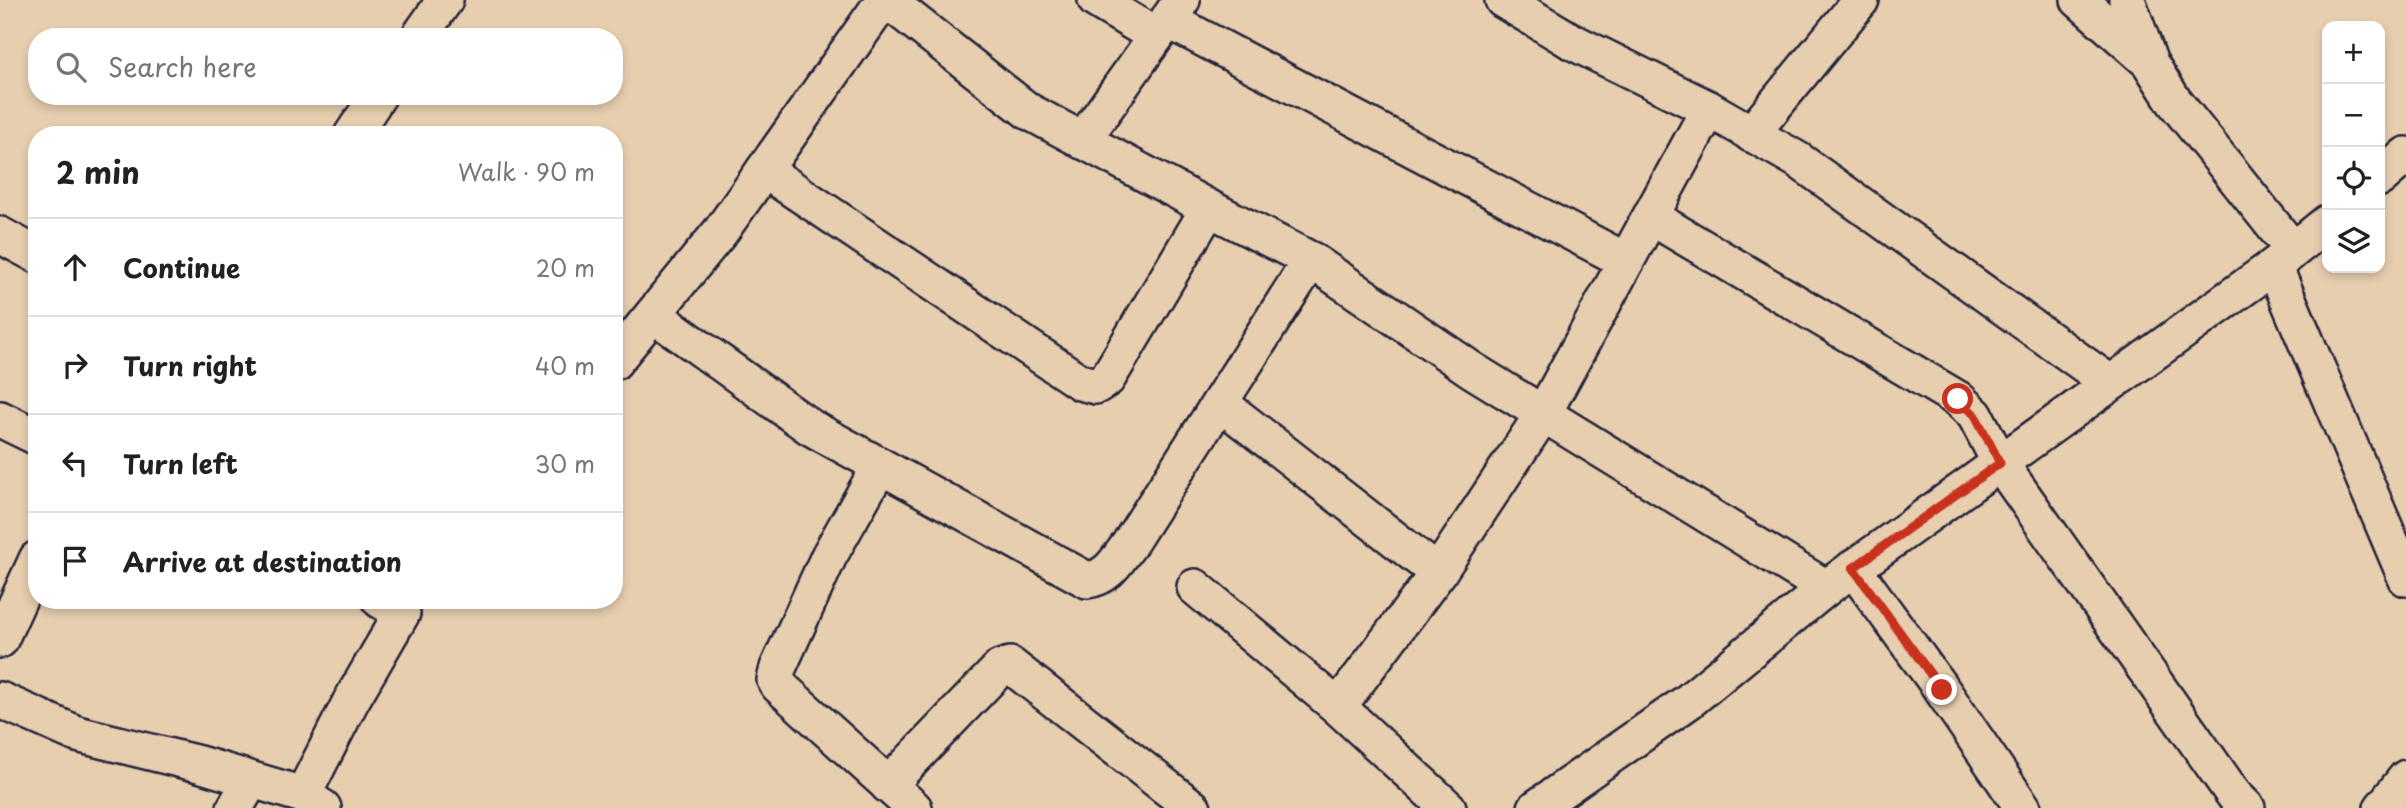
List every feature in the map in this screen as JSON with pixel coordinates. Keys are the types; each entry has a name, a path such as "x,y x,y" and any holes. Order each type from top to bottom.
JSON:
{"street":[{"path":"425,28 445,0"},
{"path":"623,351 721,230 886,0 1028,111 1311,260 1472,370 1543,414 1839,578 1942,690 2023,808"},
{"path":"1096,0 1169,19 1626,261"},
{"path":"1751,134 1861,0"},
{"path":"2078,0 2150,63"},
{"path":"2127,0 2150,63 2284,258 2406,578"},
{"path":"1523,5 1573,42 1709,109 1798,160 2110,383"},
{"path":"1082,141 1169,19"},
{"path":"358,126 372,105"},
{"path":"1338,707 1438,573 1543,414 1709,109"},
{"path":"2385,174 2406,155"},
{"path":"764,170 1080,382 1096,386 1107,379 1209,208"},
{"path":"1651,217 1958,399 1975,415 2000,463 2227,784 2247,808"},
{"path":"1536,808 1689,701 1839,578 2284,258 2322,226"},
{"path":"0,235 28,250"},
{"path":"654,315 810,427 1087,579 1098,579 1112,567 1128,546 1311,260"},
{"path":"1220,403 1438,573"},
{"path":"0,419 28,433"},
{"path":"880,466 830,556 778,668 775,680 807,713 915,808"},
{"path":"0,640 28,579"},
{"path":"1195,587 1338,707 1448,808"},
{"path":"0,700 77,734 199,764 243,794 313,802 351,701 396,609"},
{"path":"888,785 1000,668 1010,665 1193,808"},
{"path":"2382,808 2406,778"}],"route":[{"path":"1942,690 1853,568 2000,463 1975,415 1958,399"}]}
